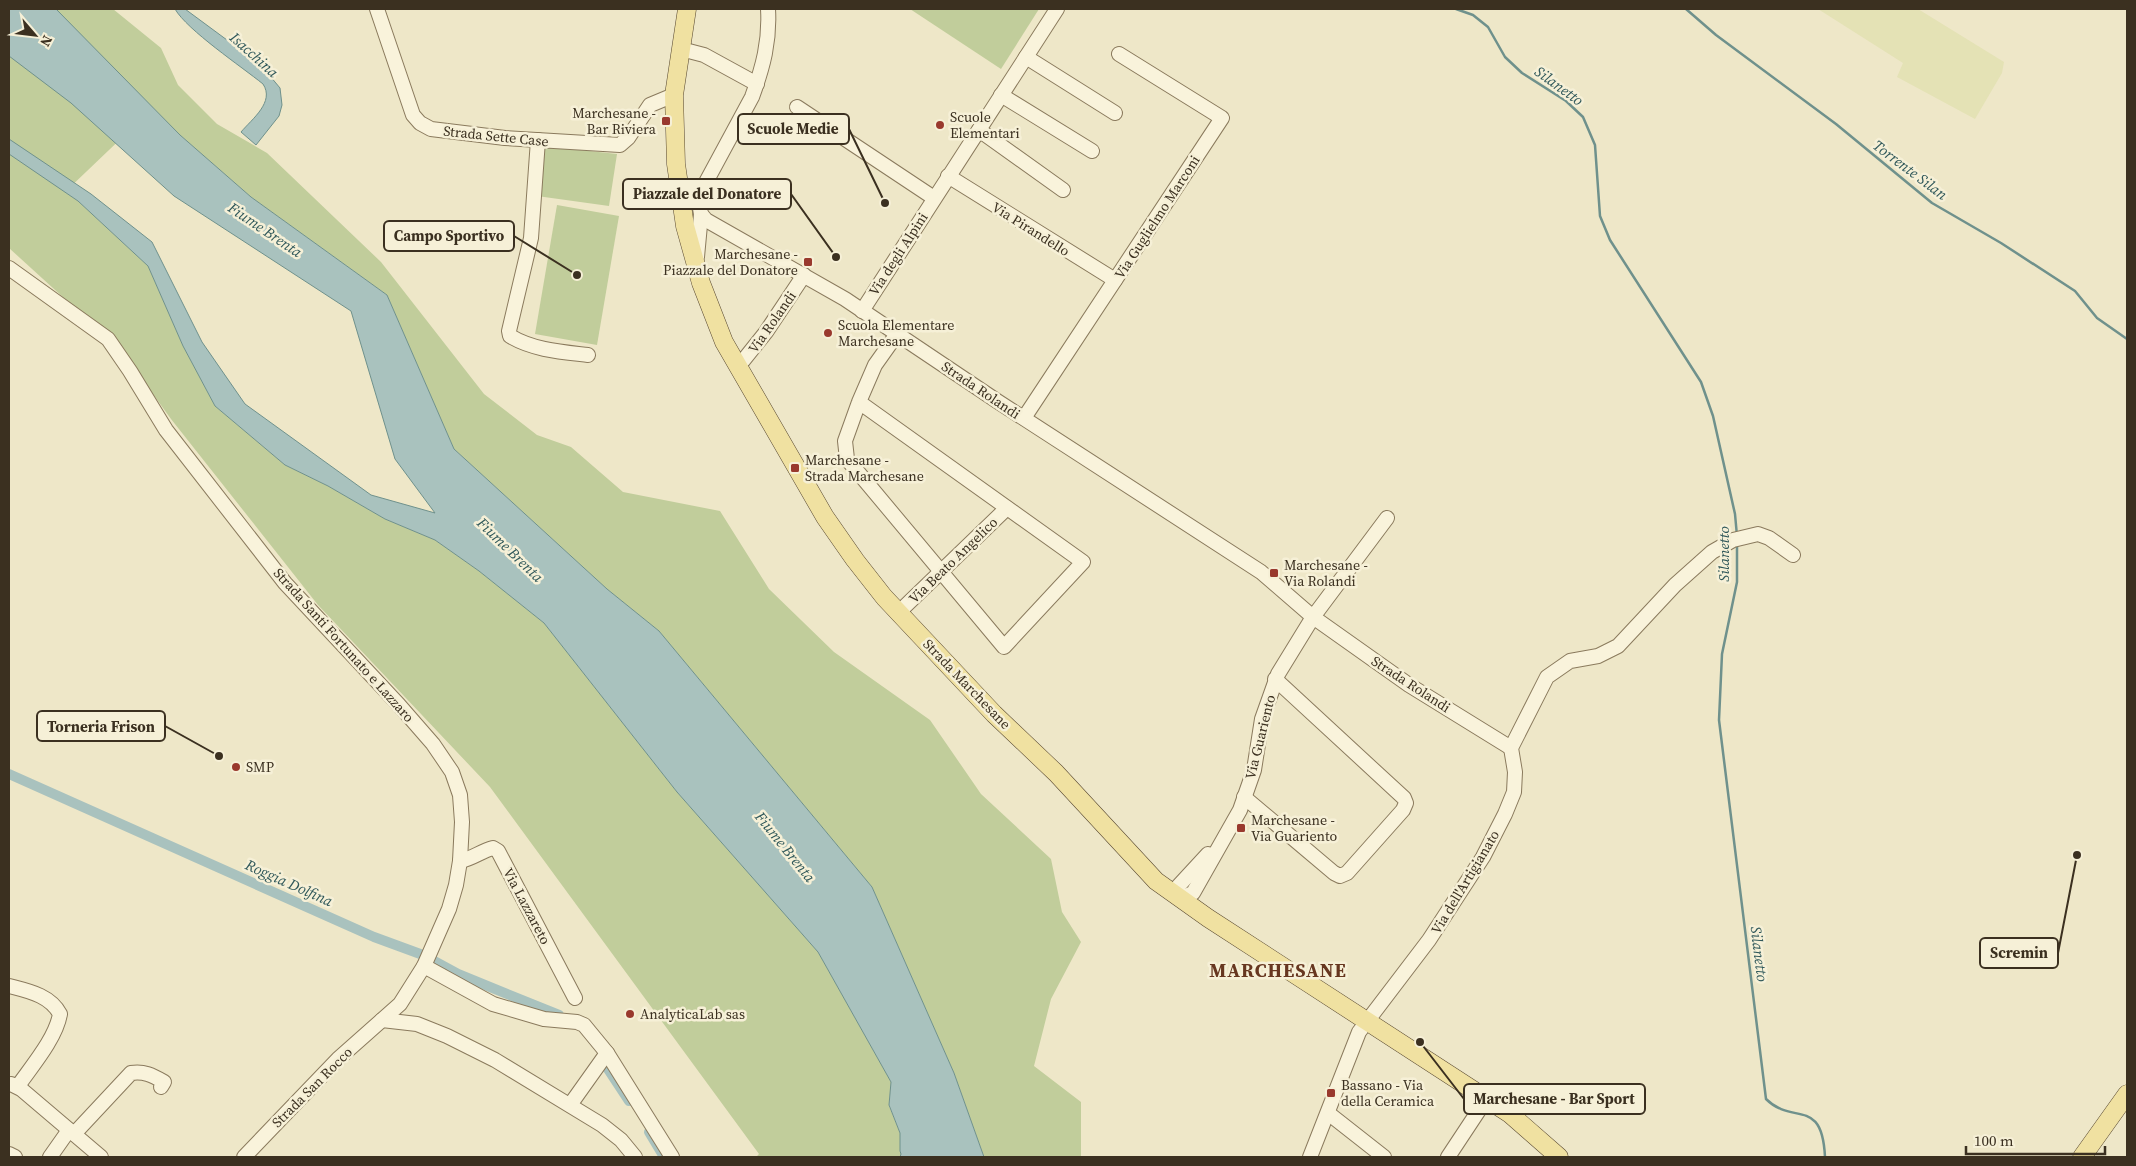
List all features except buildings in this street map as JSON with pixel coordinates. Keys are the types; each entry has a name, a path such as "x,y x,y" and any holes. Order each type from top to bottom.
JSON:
{"main road":[{"name":"Strada Marchesane","path":"687,9 674,95 676,164 685,226 701,283 724,342 826,517 855,560 898,613 994,714 1056,773 1156,880 1208,918 1487,1098 1510,1114 1559,1157"},
{"path":"2082,1157 2127,1094"}],"street":[{"name":"Strada Sette Case","path":"377,9 413,114 420,123 431,129 538,140 620,145 628,138 650,105 674,95"},
{"path":"696,266 698,223 701,214 698,198 752,97 757,84 766,56 769,30 768,9"},
{"name":"Via degli Alpini","path":"862,311 1057,9"},
{"path":"681,49 704,55 757,84"},
{"name":"Via Guglielmo Marconi","path":"1024,418 1222,118 1119,54"},
{"path":"1026,57 1114,113"},
{"path":"1001,95 1092,151"},
{"name":"Via degli Alpini","path":"797,107 934,198"},
{"path":"979,130 1063,190"},
{"path":"538,140 530,238 509,331 510,336 550,350 588,355"},
{"name":"Via Pirandello","path":"948,176 1022,224 1115,280"},
{"name":"Strada Rolandi","path":"701,214 706,220 804,275 862,311 1261,572 1312,617 1410,686 1511,748"},
{"name":"Strada Santi Fortunato e Lazzaro","path":"9,268 108,339 166,430 285,584 399,704 433,744 452,772 460,796 462,822 460,861 449,909 427,960 400,1004 382,1020"},
{"name":"Via Rolandi","path":"738,367 766,332 804,275"},
{"path":"897,334 875,365 859,402 845,441 847,459 1004,647 1083,562 1007,508"},
{"name":"Via Beato Angelico","path":"859,402 1007,508 898,613"},
{"path":"1312,617 1387,518"},
{"path":"1511,748 1547,677 1570,661 1598,656 1618,646 1675,585 1712,552 1737,539 1758,534 1769,538 1793,555"},
{"name":"Via Guariento","path":"1227,834 1175,895 1183,897 1193,893 1227,834 1240,810 1254,770 1262,719 1275,679 1312,617"},
{"path":"1244,797 1340,876 1347,873 1403,810 1406,804 1404,798 1275,679"},
{"name":"Via dell'Artigianato","path":"1310,1157 1355,1042 1367,1021 1429,940 1483,857 1505,814 1514,792 1515,772 1511,748"},
{"name":"Via Lazzareto","path":"460,861 467,860 485,850 493,848 498,851 575,998"},
{"path":"1201,878 1200,896 1208,918"},
{"path":"427,960 493,1004 544,1019 577,1022 584,1026 607,1053 672,1157"},
{"path":"9,986 32,992 50,1001 60,1014 59,1022 53,1033 13,1084 101,1157"},
{"path":"395,1008 417,1024 447,1036 495,1060 570,1105 615,1135 635,1157"},
{"path":"382,1020 417,1024"},
{"name":"Strada San Rocco","path":"244,1157 338,1059 382,1020"},
{"path":"570,1105 607,1053"},
{"path":"50,1157 72,1132 131,1073 141,1072 151,1075 164,1082 161,1087"},
{"path":"1448,1157 1487,1098"},
{"path":"1328,1113 1384,1157"},
{"path":"9,1154 15,1157"}],"shaded area":[{"path":"1818,9 1918,9 2004,62 2002,73 1975,119 1897,77 1903,63"}],"green space":[{"path":"9,9 113,9 161,48 178,85 217,124 267,153 381,262 484,394 537,435 571,447 623,492 720,511 769,589 834,652 930,720 981,794 1051,859 1062,912 1081,942 1051,999 1034,1066 1081,1102 1081,1157 984,1157 954,1073 872,887 659,631 607,589 454,449 387,295 251,197 180,135 153,108 65,192 78,201 148,266 183,346 215,406 285,465 328,486 385,519 435,540 479,571 544,623 677,792 818,952 891,1082 889,1106 900,1133 900,1151 902,1154 900,1157 756,1157 759,1154 490,787 318,605 171,419 121,350 9,248"},
{"path":"910,9 1039,9 1001,69"},
{"path":"543,146 617,154 609,206 537,196"},
{"path":"557,205 619,216 597,345 535,334"}],"water":[{"name":"Fiume Brenta","path":"9,9 56,9 180,135 251,197 387,295 454,449 607,589 659,631 872,887 954,1073 984,1157 900,1157 900,1133 889,1105 891,1082 818,952 677,792 544,623 479,571 435,540 385,519 328,486 285,465 215,406 183,346 148,266 78,201 9,154 9,139 91,194 152,242 202,342 245,404 371,495 435,513 395,459 351,311 174,196 71,103 9,56"},
{"path":"175,9 185,9 227,40 270,76 280,88 282,105 279,116 256,145 241,132 264,104 266,91 263,84 191,27"}],"waterway":[{"name":"Silanetto","path":"1456,9 1473,15 1488,27 1505,57 1522,73 1566,101 1583,117 1595,145 1600,216 1610,240 1701,382 1713,416 1735,514 1737,536"},
{"name":"Torrente Silan","path":"1686,9 1716,35 1836,124 1932,203 2001,243 2075,291 2097,318 2127,339"},
{"name":"Silanetto","path":"1737,543 1737,582 1722,654 1719,720 1766,1099 1776,1107 1812,1119 1818,1126 1823,1138 1825,1157"},
{"name":"Roggia Dolfina","path":"9,774 374,937 423,955 458,974 559,1015"},
{"name":"Roggia Dolfina","path":"606,1066 629,1101"},
{"name":"Roggia Dolfina","path":"649,1132 664,1157"}],"place":[{"name":"Marchesane - Bar Riviera","path":"666,121"},
{"name":"Scuole Elementari","path":"940,125"},
{"name":"Scuole Medie","path":"885,203"},
{"name":"Piazzale del Donatore","path":"836,257"},
{"name":"Marchesane - Piazzale del Donatore","path":"808,262"},
{"name":"Campo Sportivo","path":"577,275"},
{"name":"Scuola Elementare Marchesane","path":"828,333"},
{"name":"Marchesane - Strada Marchesane","path":"795,468"},
{"name":"Marchesane - Via Rolandi","path":"1274,573"},
{"name":"Torneria Frison","path":"219,756"},
{"name":"SMP","path":"236,767"},
{"name":"Marchesane - Via Guariento","path":"1241,828"},
{"name":"Scremin","path":"2077,855"},
{"name":"AnalyticaLab sas","path":"630,1014"},
{"name":"Marchesane - Bar Sport","path":"1420,1042"},
{"name":"Bassano - Via della Ceramica","path":"1331,1093"}],"district":[{"name":"MARCHESANE","path":"1278,970"}],"water label":[{"name":"Isacchina","path":"254,55"}]}
